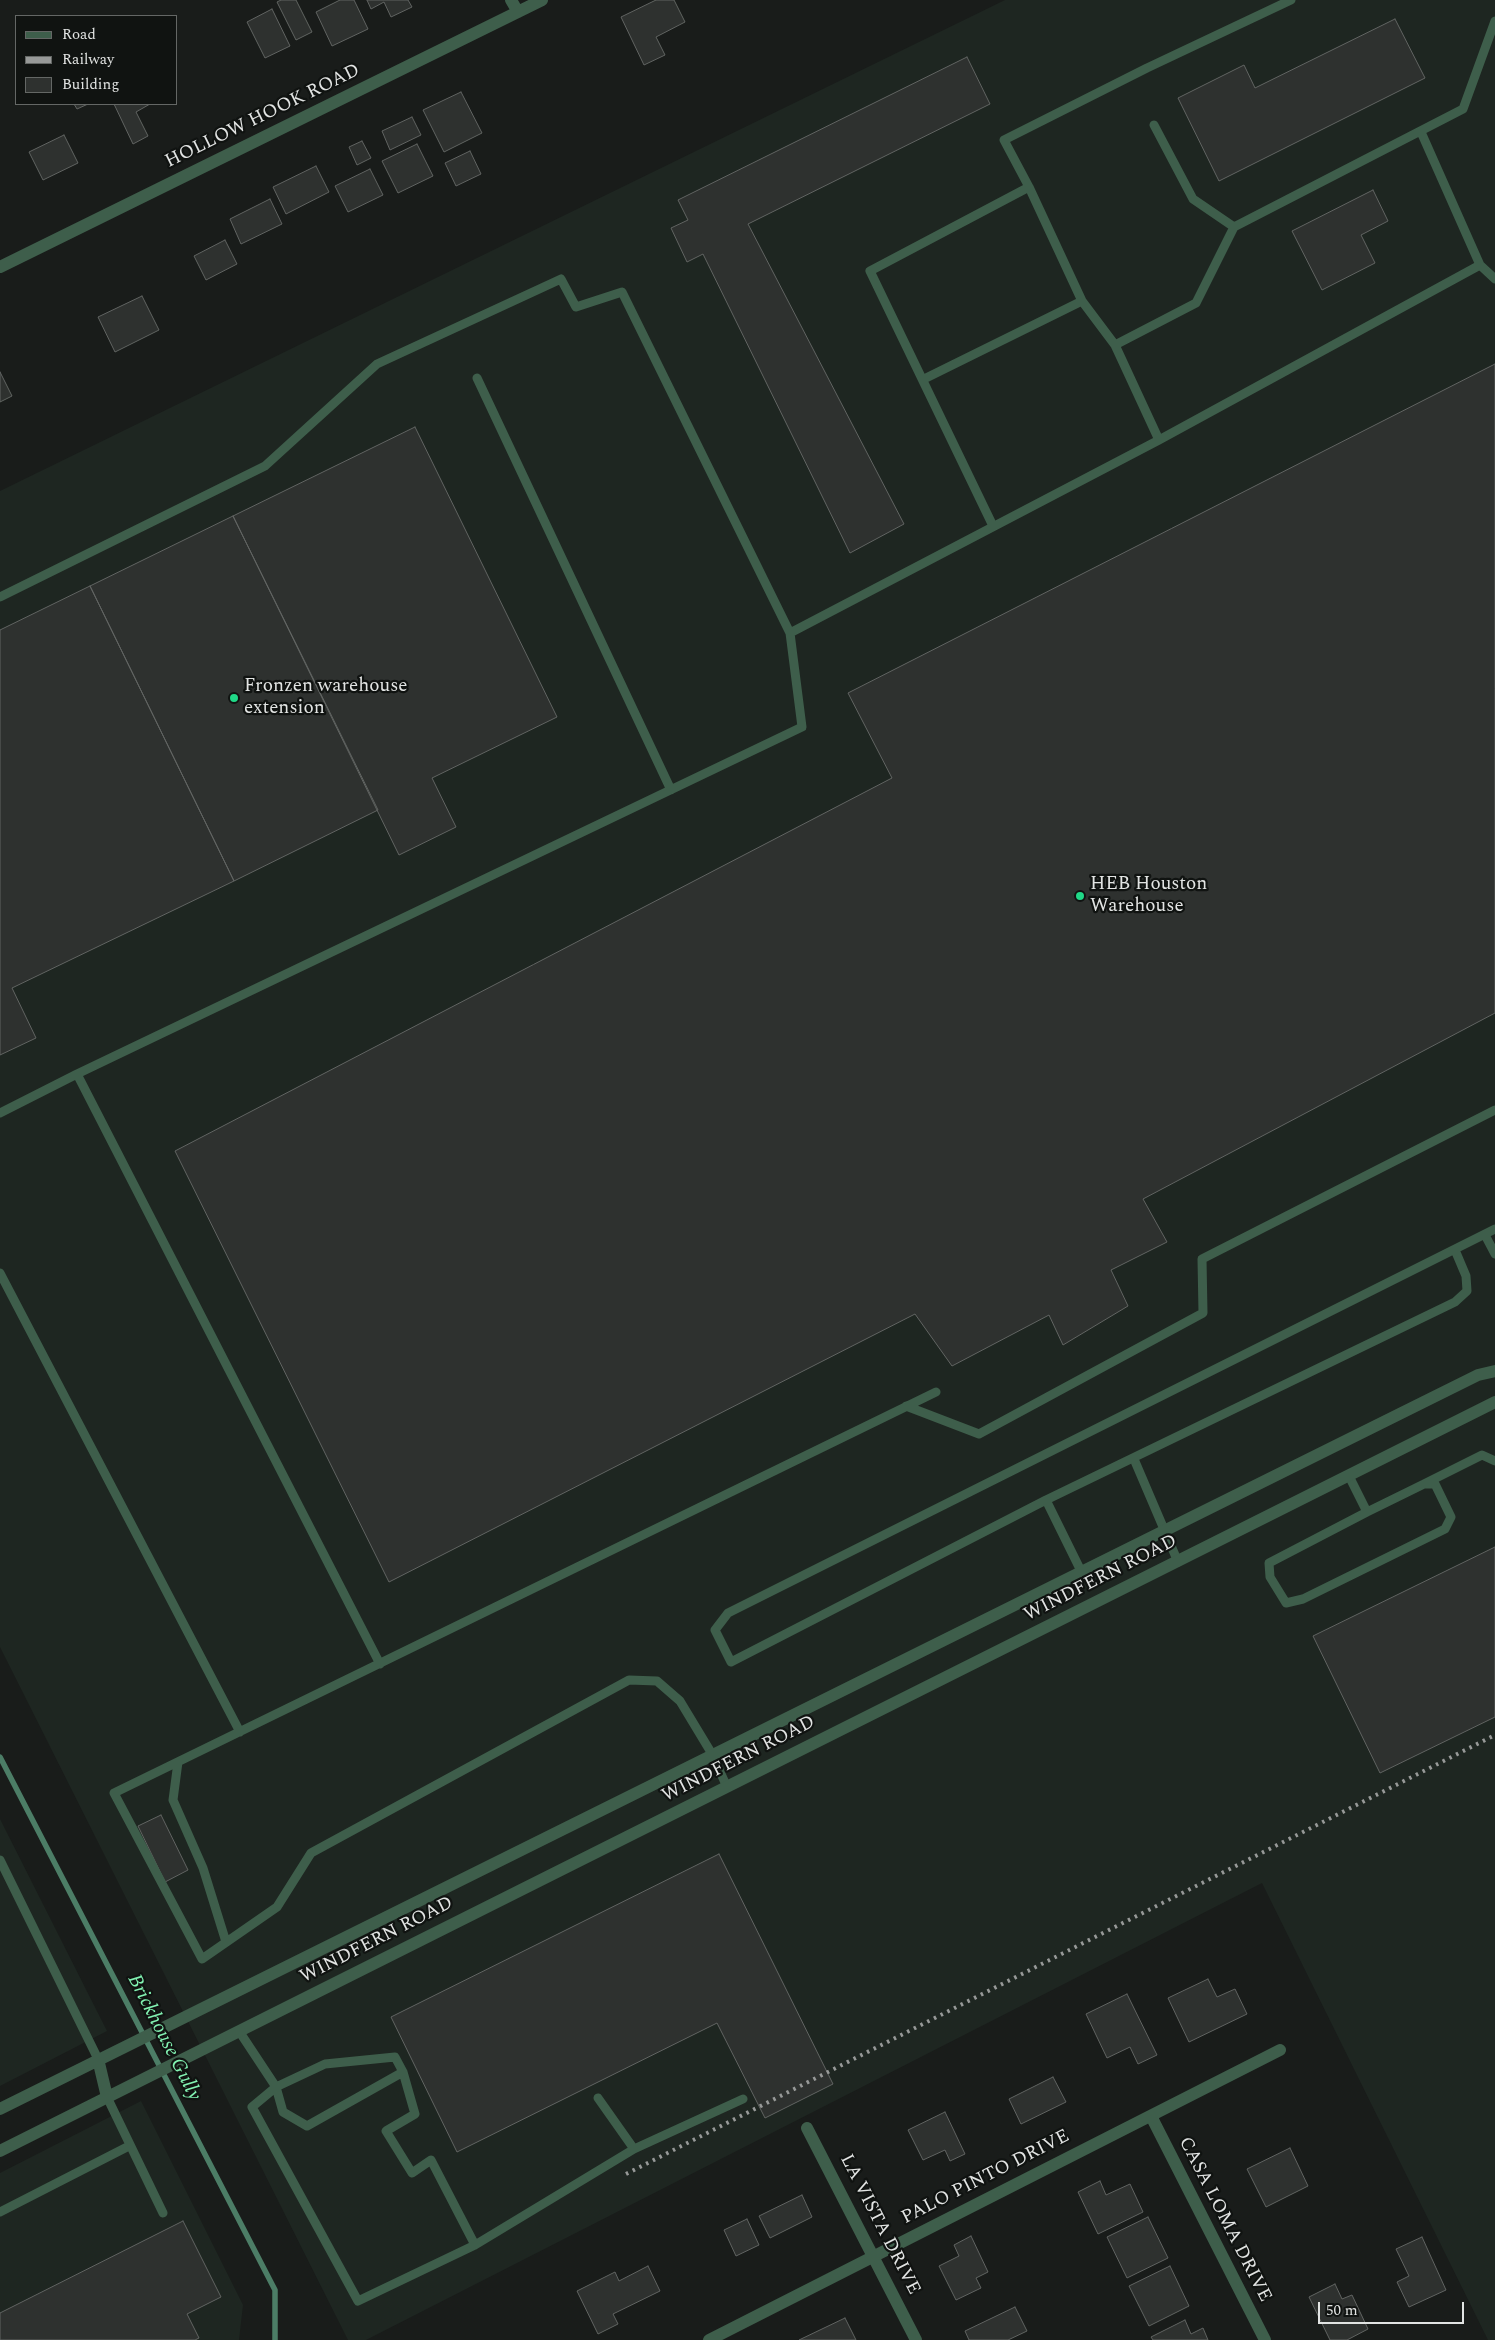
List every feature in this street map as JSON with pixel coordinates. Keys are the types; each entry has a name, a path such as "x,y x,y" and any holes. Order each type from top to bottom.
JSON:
{"street":[{"path":"512,0 518,12"},
{"name":"HOLLOW HOOK ROAD","path":"0,268 542,0"},
{"name":"WINDFERN ROAD","path":"0,2108 1478,1375 1495,1371"},
{"name":"WINDFERN ROAD","path":"0,2151 1495,1402"},
{"name":"PALO PINTO DRIVE","path":"709,2340 1280,2050"},
{"path":"98,2059 107,2097"},
{"name":"CASA LOMA DRIVE","path":"1151,2116 1264,2340"},
{"name":"LA VISTA DRIVE","path":"808,2128 916,2340"}],"lane":[{"path":"1158,440 1115,345 1082,301 1029,187 1004,140 1147,68 1291,0"},
{"path":"1115,345 1196,303 1234,227 1463,109 1495,21"},
{"path":"1154,125 1193,200 1234,227"},
{"path":"1421,132 1480,265 1495,279"},
{"path":"992,526 924,380 870,271 1029,187"},
{"path":"790,633 1158,440 1480,265"},
{"path":"0,598 265,466 377,364 561,278 576,307 622,292 790,633 802,727 77,1074 0,1113"},
{"path":"924,380 1082,301"},
{"path":"477,378 671,790"},
{"path":"77,1074 380,1664"},
{"path":"906,1406 979,1434 1203,1314 1202,1259 1495,1110"},
{"path":"1455,1250 1466,1276 1467,1291 1455,1302 1046,1500 731,1662 715,1630 728,1613 1433,1259 1495,1230"},
{"path":"1485,1235 1495,1254"},
{"path":"0,1273 240,1732"},
{"path":"727,1787 712,1754 680,1701 657,1681 629,1680 311,1853 277,1907 202,1959 114,1793 936,1392"},
{"path":"1424,1484 1435,1484 1451,1517 1445,1529 1303,1599 1286,1603 1270,1576 1270,1563 1367,1512 1482,1455 1495,1461"},
{"path":"1134,1459 1178,1562"},
{"path":"1349,1476 1367,1512"},
{"path":"1046,1500 1081,1572"},
{"path":"178,1762 173,1800 203,1868 226,1942"},
{"path":"0,1860 98,2059"},
{"path":"239,2031 276,2087 283,2112 307,2126 403,2072"},
{"path":"475,2245 431,2160 412,2172 386,2131 415,2114 403,2072 395,2056 325,2064 276,2087 252,2107 358,2301 475,2245 634,2149 743,2099"},
{"path":"107,2097 129,2146 164,2214"},
{"path":"598,2098 634,2149"},
{"path":"0,2212 129,2146"}],"shaded area":[{"path":"1005,0 1495,0 1495,2340 1488,2340 1262,1883 366,2340 348,2340 0,1647 0,491"},
{"path":"0,1819 107,2031 0,2086"},
{"path":"141,2101 243,2305 239,2340 0,2340 0,2173"}],"building":[{"path":"281,0 296,0 312,32 296,40 277,2"},
{"path":"340,0 354,0 368,29 332,46 316,12"},
{"path":"367,0 408,0 412,7 391,17 384,2 371,9"},
{"path":"656,0 674,0 685,22 656,37 665,55 644,65 621,17"},
{"path":"272,9 290,46 265,58 247,22"},
{"path":"1395,19 1425,78 1219,181 1178,98 1244,65 1255,88"},
{"path":"967,57 990,104 748,224 904,524 850,553 703,254 687,262 671,228 688,220 678,200"},
{"path":"461,92 482,133 444,152 423,110"},
{"path":"75,105 86,105 77,109"},
{"path":"114,105 148,105 136,112 148,136 133,144"},
{"path":"412,117 421,135 390,150 382,131"},
{"path":"64,135 78,163 43,180 29,152"},
{"path":"362,141 371,158 357,165 349,147"},
{"path":"417,144 433,176 398,193 382,161"},
{"path":"470,151 481,174 456,186 445,163"},
{"path":"316,166 329,192 286,214 273,187"},
{"path":"370,169 383,195 348,212 335,186"},
{"path":"1373,190 1388,221 1361,235 1375,263 1322,290 1292,231"},
{"path":"270,199 282,224 241,244 230,219"},
{"path":"225,240 237,264 206,280 194,256"},
{"path":"142,296 159,330 115,352 98,317"},
{"name":"HEB Houston Warehouse","path":"1495,364 1495,1013 1143,1199 1167,1242 1111,1270 1128,1306 1063,1345 1049,1315 952,1366 915,1314 389,1582 175,1151 892,778 848,693"},
{"path":"0,372 12,396 0,402"},
{"path":"415,427 557,717 432,778 456,827 399,855 233,516"},
{"name":"Fronzen warehouse extension","path":"233,516 378,810 234,881 90,586"},
{"path":"90,586 234,881 12,988 36,1038 0,1055 0,630"},
{"path":"1495,1547 1495,1717 1380,1773 1313,1636"},
{"path":"161,1815 188,1870 165,1882 138,1826"},
{"path":"719,1854 833,2084 765,2118 717,2023 457,2152 391,2017"},
{"path":"1208,1979 1217,1997 1235,1989 1247,2014 1189,2042 1168,1998"},
{"path":"1127,1994 1157,2055 1138,2064 1130,2047 1107,2058 1086,2014"},
{"path":"1053,2077 1066,2102 1021,2124 1009,2099"},
{"path":"945,2112 965,2154 950,2161 945,2150 923,2160 908,2130"},
{"path":"1290,2148 1308,2186 1266,2207 1247,2169"},
{"path":"1100,2181 1106,2195 1130,2184 1143,2212 1098,2234 1078,2192"},
{"path":"802,2195 812,2217 770,2238 759,2216"},
{"path":"1148,2217 1168,2258 1127,2278 1107,2237"},
{"path":"747,2219 759,2245 736,2256 724,2230"},
{"path":"183,2221 221,2297 187,2314 199,2338 195,2340 0,2340 0,2313"},
{"path":"971,2236 988,2272 976,2278 981,2288 956,2300 939,2266 959,2256 954,2245"},
{"path":"1422,2237 1446,2290 1409,2307 1397,2282 1409,2276 1396,2249"},
{"path":"648,2266 660,2291 613,2314 618,2324 598,2334 577,2291 615,2272 619,2281"},
{"path":"1170,2266 1189,2306 1149,2326 1129,2286"},
{"path":"1335,2284 1342,2299 1352,2295 1368,2329 1347,2340 1330,2340 1309,2297"},
{"path":"1015,2307 1027,2331 1008,2340 969,2340 965,2331"},
{"path":"845,2318 856,2340 799,2340"},
{"path":"1185,2320 1191,2334 1203,2328 1208,2340 1153,2340 1151,2337"}],"waterway":[{"name":"Brickhouse Gully","path":"0,1757 275,2290 275,2340"}],"railway":[{"path":"626,2174 1495,1735"}],"place":[{"name":"Fronzen warehouse extension","path":"234,698"},
{"name":"HEB Houston Warehouse","path":"1080,896"}]}
